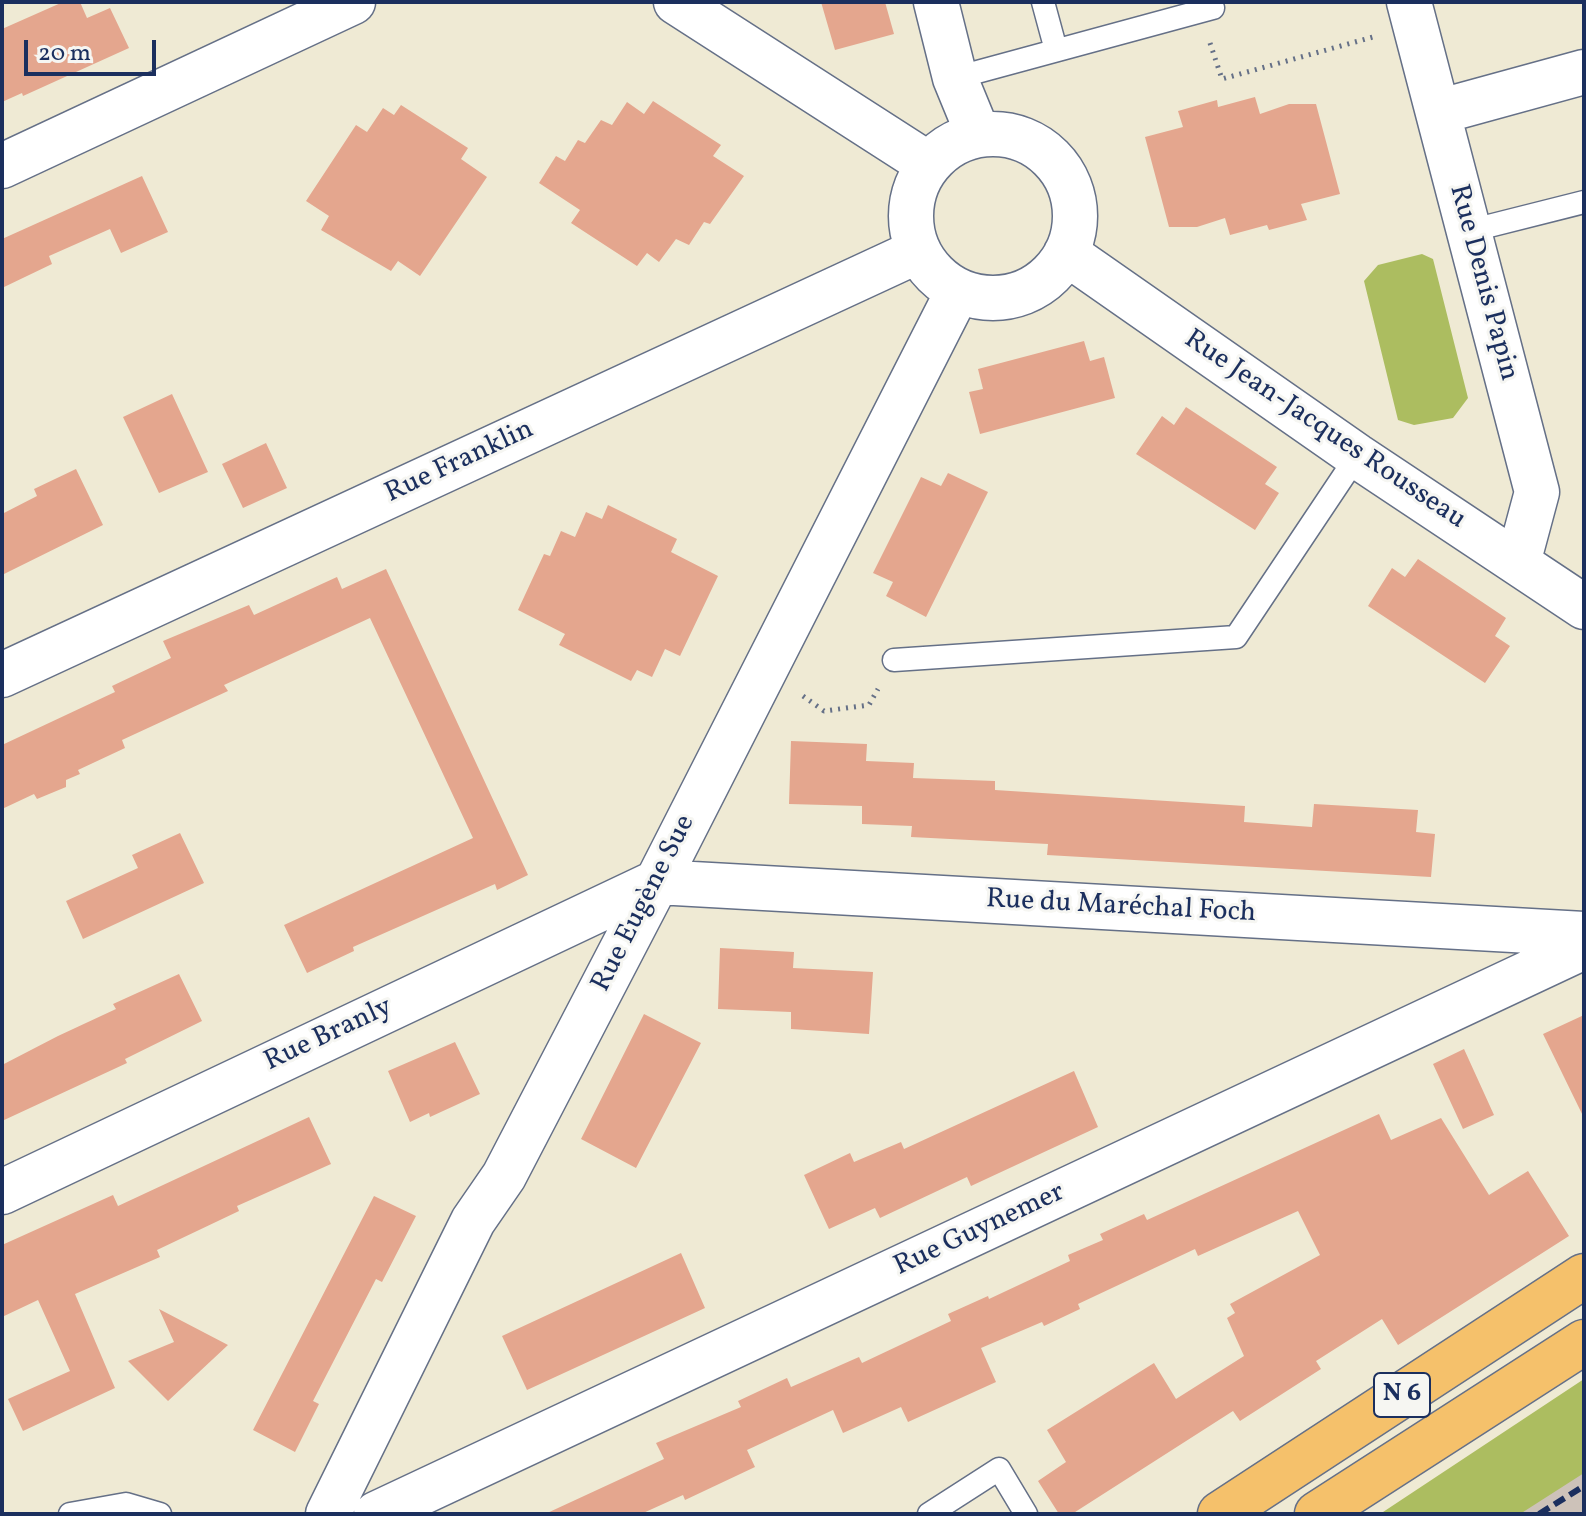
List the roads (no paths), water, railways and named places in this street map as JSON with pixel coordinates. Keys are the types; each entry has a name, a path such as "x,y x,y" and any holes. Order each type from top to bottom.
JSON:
{"main road":[{"name":"N 6","path":"1220,1514 1584,1276"},
{"name":"N 6","path":"1317,1514 1584,1342"}],"street":[{"path":"2,166 353,2"},
{"path":"676,2 928,164"},
{"path":"936,2 955,78 978,134"},
{"name":"Rue Denis Papin","path":"1412,14 1537,492 1518,563"},
{"path":"1438,112 1584,72"},
{"path":"978,134 1004,134 1029,142 1050,157 1066,177 1074,202 1075,228 1066,253 1052,274 1031,289 1008,297 982,298 958,291 935,274 918,251 912,229 911,206 917,183 928,164 942,150 978,134"},
{"name":"Rue Franklin","path":"2,675 918,251"},
{"name":"Rue Jean-Jacques Rousseau","path":"1066,253 1357,456 1584,607"},
{"name":"Rue Eugène Sue","path":"328,1514 473,1221 504,1176 958,291"},
{"name":"Rue du Maréchal Foch","path":"657,882 1584,934"},
{"name":"Rue Branly","path":"2,1192 657,882"},
{"name":"Rue Guynemer","path":"376,1514 1584,947"}],"lane":[{"path":"1043,2 1056,50"},
{"path":"955,78 1206,10"},
{"path":"1469,231 1584,202"},
{"path":"894,660 1236,637 1357,456"},
{"path":"938,1512 999,1469 1026,1514"},
{"path":"70,1514 126,1504 160,1514"}],"railway":[{"path":"1539,1514 1584,1486"}]}
